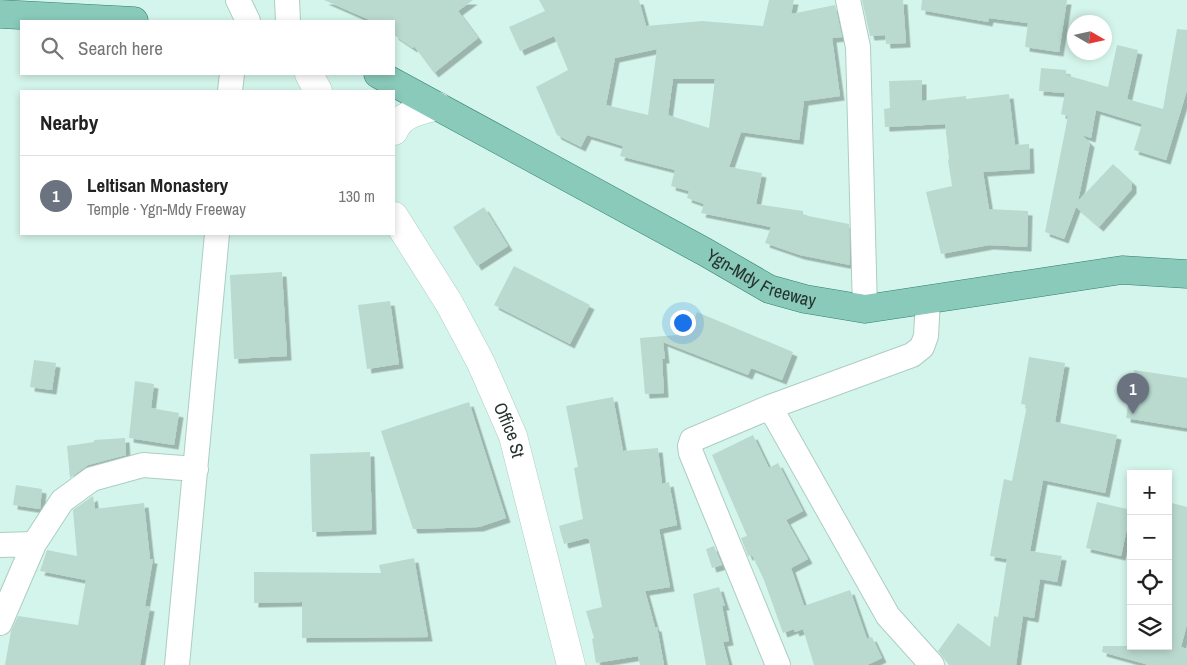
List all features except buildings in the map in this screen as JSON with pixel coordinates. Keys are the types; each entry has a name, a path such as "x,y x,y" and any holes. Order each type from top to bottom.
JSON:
{"main road":[{"path":"0,14 115,20"},
{"name":"Ygn-Mdy Freeway","path":"380,75 769,288 804,300 865,309 1122,270 1187,274"}],"street":[{"path":"238,0 248,20"},
{"path":"287,0 288,20"},
{"path":"848,0 858,47 865,309"},
{"path":"230,90 232,75"},
{"path":"309,75 317,90"},
{"path":"395,127 396,124 411,113 438,106"},
{"name":"Office St","path":"395,218 454,311 481,363 513,436 571,665"},
{"path":"177,665 217,235"},
{"path":"778,665 691,453 690,446 692,440 770,407 912,355 922,347 926,336 928,300"},
{"path":"770,407 888,616 932,665"},
{"path":"0,623 34,544 62,501 92,479 144,465 196,470"},
{"path":"0,545 34,544"}],"place":[{"name":"Leltisan Monastery","path":"1133,414"}]}
